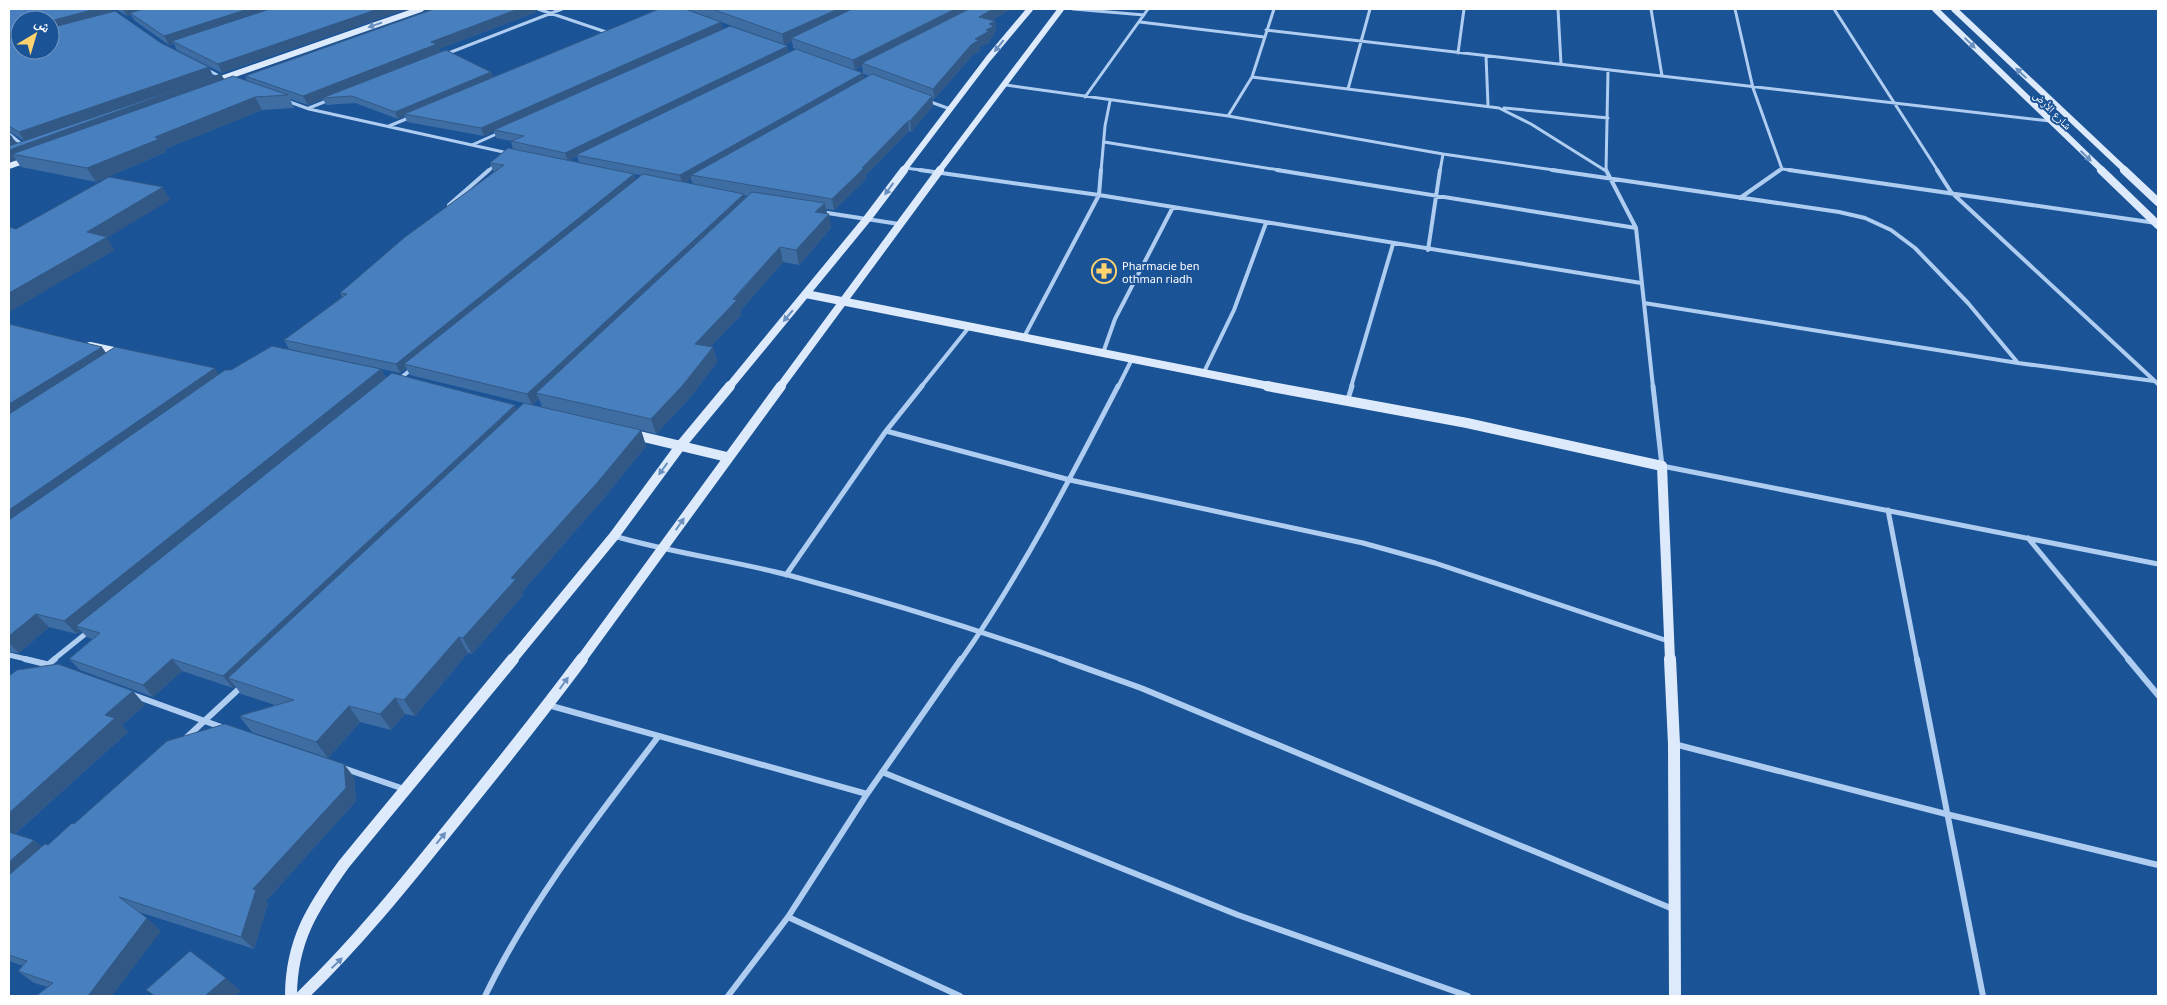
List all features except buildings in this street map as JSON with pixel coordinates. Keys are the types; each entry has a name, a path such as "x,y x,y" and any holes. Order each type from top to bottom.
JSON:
{"street":[{"path":"206,84 227,80 421,9"},
{"path":"538,9 610,33 601,37"},
{"path":"443,56 562,9"},
{"path":"290,996 294,955 298,937 308,915 344,864 614,536 681,445 868,219 904,168 1030,9"},
{"path":"302,996 343,957 405,884 548,705 899,224 1006,85 1061,9"},
{"path":"1073,9 1144,15"},
{"path":"1085,97 1148,9"},
{"path":"1228,116 1252,77 1274,9"},
{"path":"1348,89 1370,9"},
{"path":"1458,53 1464,9"},
{"path":"1558,9 1561,64"},
{"path":"1651,9 1662,76"},
{"path":"1735,9 1753,88 1782,169"},
{"path":"1834,9 1893,105 1951,192 2156,383"},
{"name":"شارع الأرض","path":"1935,9 2157,224"},
{"name":"شارع الأرض","path":"1954,9 2158,202"},
{"path":"1140,22 1264,37"},
{"path":"1266,30 1893,105 2050,121"},
{"path":"1486,56 1488,105"},
{"path":"200,66 227,80"},
{"path":"1608,70 1606,171 1636,228 1662,466 1668,641 1674,744 1673,909 1675,996"},
{"path":"1252,77 1488,105 1499,108 1608,118"},
{"path":"1006,85 1228,116 1443,154 1739,199 1839,212 1865,218 1891,230 1915,248 1968,303 2018,363"},
{"path":"2018,89 2040,90"},
{"path":"308,108 336,98"},
{"path":"924,99 950,109"},
{"path":"281,100 308,108 517,155"},
{"path":"1024,337 1099,195 1110,100"},
{"path":"1499,108 1531,124 1606,171"},
{"path":"389,126 415,115"},
{"path":"472,145 508,129"},
{"path":"9,134 26,147"},
{"path":"1104,142 1636,228"},
{"path":"17,150 35,144"},
{"path":"442,211 509,153"},
{"path":"1428,250 1443,154"},
{"path":"9,166 37,156"},
{"path":"904,168 1099,195 1641,284"},
{"path":"1739,199 1782,169 1951,192 2157,224"},
{"path":"1103,353 1115,319 1173,207"},
{"path":"811,210 899,224"},
{"path":"1203,374 1234,310 1266,223"},
{"path":"1348,399 1393,244"},
{"path":"806,294 844,300 1203,374 1348,399 1468,423 1662,466 2158,564"},
{"path":"1644,303 2018,363 2156,383"},
{"path":"786,576 886,431 970,326"},
{"path":"82,345 128,356"},
{"path":"728,996 788,917 867,794 981,631 1070,480 1132,359"},
{"path":"399,379 416,365"},
{"path":"886,431 1070,480 1363,543 1435,563 1668,641"},
{"path":"624,432 728,457"},
{"path":"1888,510 1982,996"},
{"path":"614,536 662,550 786,576 981,631 1166,698 1673,909"},
{"path":"2028,538 2158,694"},
{"path":"35,675 94,627"},
{"path":"9,655 58,668"},
{"path":"183,741 248,680"},
{"path":"122,691 232,731"},
{"path":"548,705 867,794"},
{"path":"485,996 513,939 552,879 658,737"},
{"path":"1674,744 1946,814 2158,865"},
{"path":"333,765 406,790"},
{"path":"882,772 1238,915 1468,996"},
{"path":"788,917 960,996"}],"place":[{"name":"Pharmacie ben othman riadh","path":"1104,271"}]}
